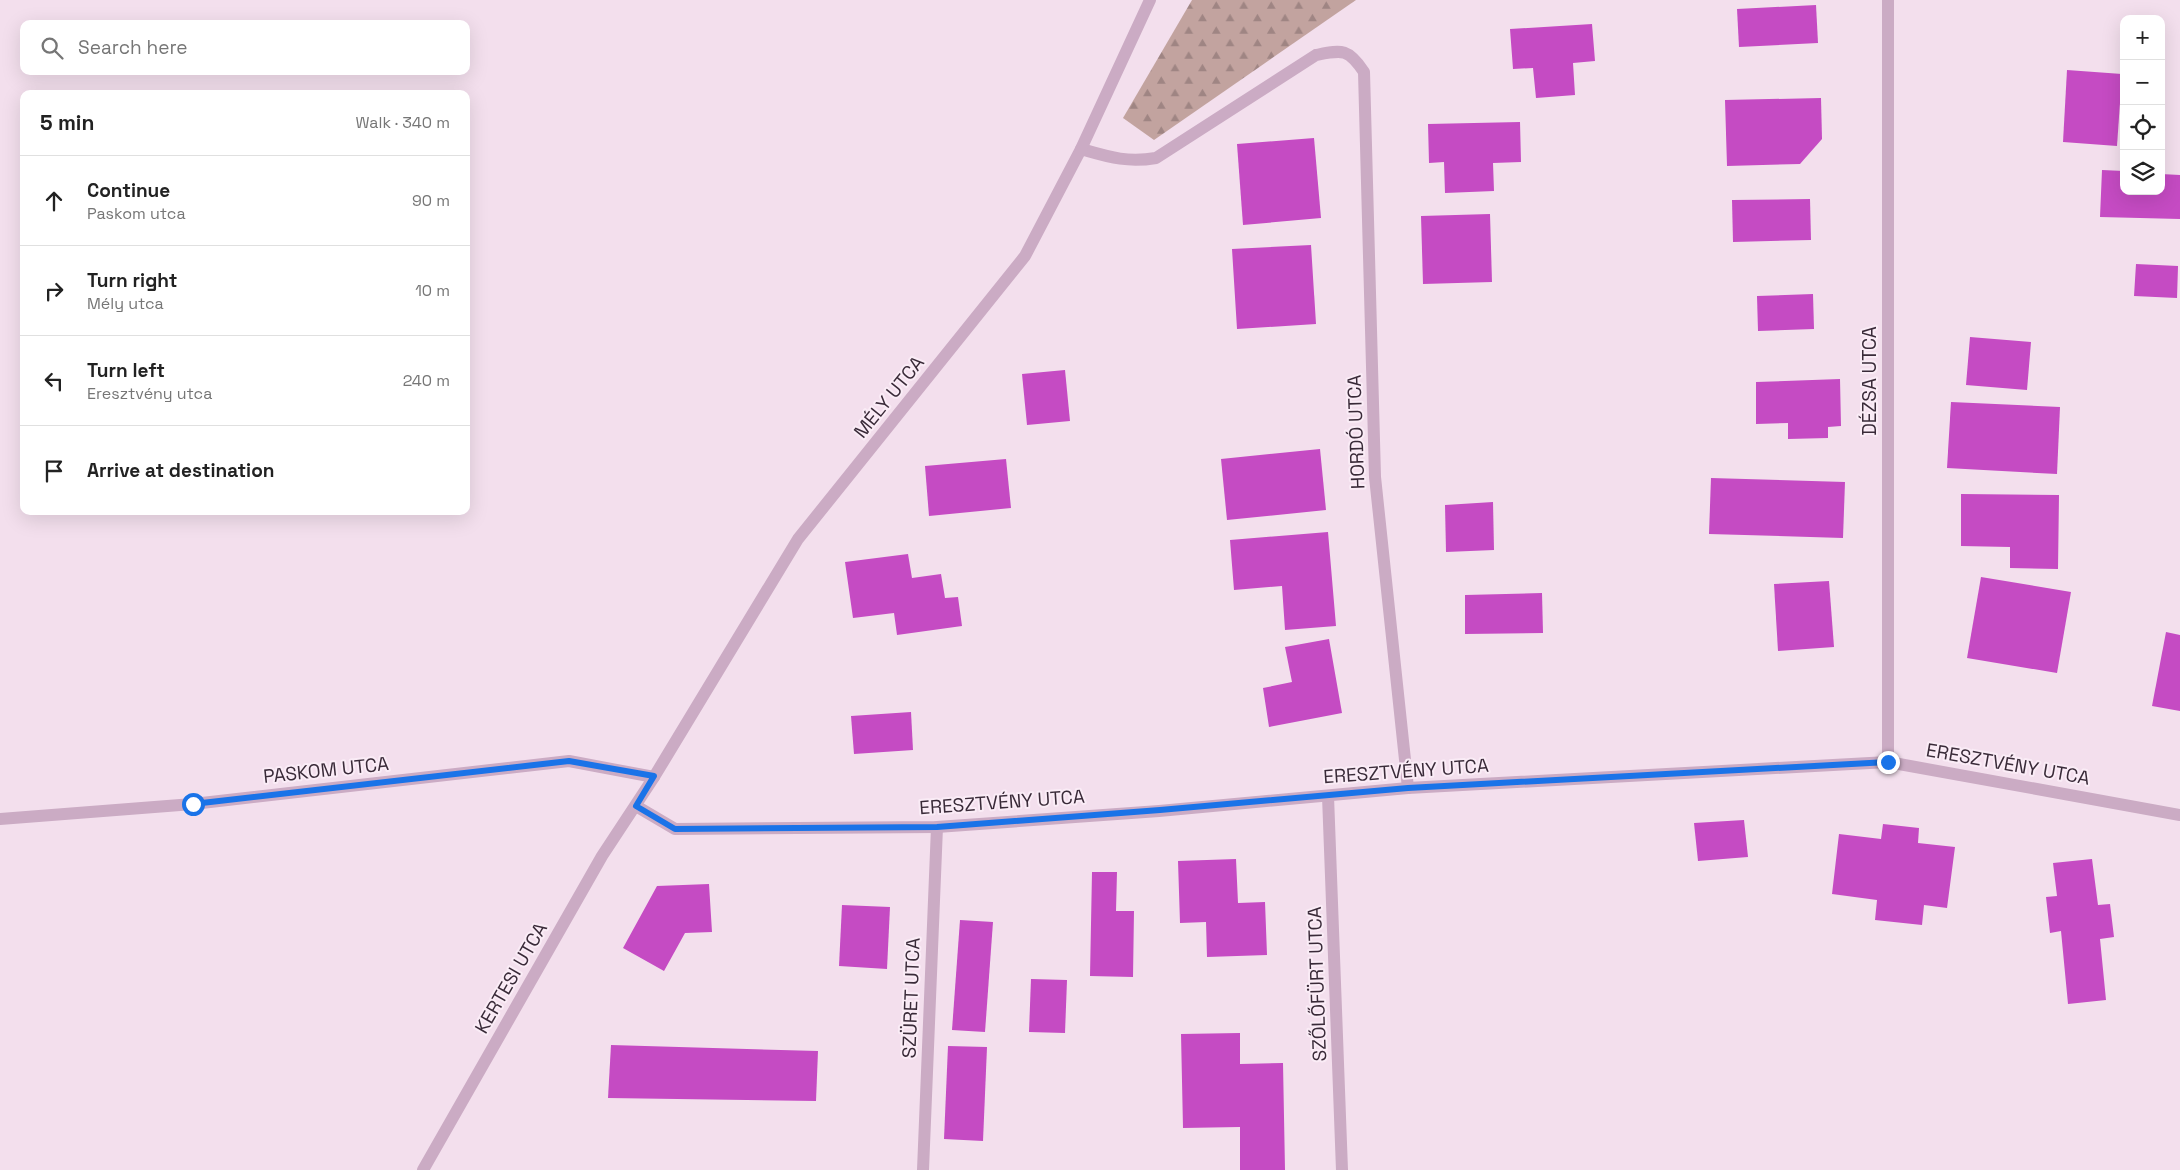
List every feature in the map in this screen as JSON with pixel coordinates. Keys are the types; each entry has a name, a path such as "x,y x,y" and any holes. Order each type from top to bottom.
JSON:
{"street":[{"name":"MÉLY UTCA","path":"636,806 798,539 1026,256 1081,149 1150,0"},
{"name":"DÉZSA UTCA","path":"1888,0 1888,762"},
{"name":"HORDÓ UTCA","path":"1081,149 1120,160 1138,161 1156,158 1316,55 1340,51 1355,59 1364,72 1376,477 1408,788"},
{"name":"PASKOM UTCA","path":"0,820 193,804 569,761 654,776"},
{"name":"ERESZTVÉNY UTCA","path":"636,806 675,829 937,827 1408,788 1888,762 2180,815"},
{"name":"SZŐLŐFÜRT UTCA","path":"1328,796 1342,1170"},
{"name":"KERTESI UTCA","path":"423,1170 602,856 636,806"},
{"name":"SZÜRET UTCA","path":"923,1170 937,827"}],"green space":[{"path":"1192,0 1356,0 1154,140 1123,118"}],"building":[{"path":"1816,5 1818,43 1739,47 1737,9"},
{"path":"1592,24 1595,61 1573,63 1575,95 1536,98 1533,68 1513,69 1510,29"},
{"path":"2067,70 2120,74 2117,146 2063,142"},
{"path":"1821,98 1822,139 1800,164 1727,166 1725,100"},
{"path":"1520,122 1521,162 1493,163 1494,191 1445,193 1444,162 1429,163 1428,124"},
{"path":"1314,138 1321,218 1243,225 1237,144"},
{"path":"2102,170 2120,171 2120,195 2165,195 2165,174 2180,175 2180,219 2100,217"},
{"path":"1810,199 1811,240 1733,242 1732,200"},
{"path":"1490,214 1492,282 1423,284 1421,216"},
{"path":"1311,245 1316,324 1237,329 1232,249"},
{"path":"2136,264 2178,266 2177,298 2134,296"},
{"path":"1813,294 1814,329 1758,331 1757,296"},
{"path":"1970,337 2031,342 2027,390 1966,385"},
{"path":"1065,370 1070,421 1027,425 1022,374"},
{"path":"1840,379 1841,426 1828,427 1828,438 1788,439 1788,423 1756,424 1756,382"},
{"path":"1951,402 2060,407 2057,474 1947,468"},
{"path":"1320,449 1326,510 1227,520 1221,459"},
{"path":"1006,459 1011,508 929,516 925,466"},
{"path":"1711,478 1845,482 1843,538 1709,534"},
{"path":"1961,494 2059,495 2058,569 2010,568 2010,547 1961,546"},
{"path":"1493,502 1494,550 1446,552 1445,505"},
{"path":"1328,532 1336,626 1285,630 1282,586 1234,590 1230,540"},
{"path":"908,554 912,578 941,574 945,598 958,597 962,626 897,635 894,613 853,618 845,562"},
{"path":"1981,577 2071,592 2057,673 1967,658"},
{"path":"1829,581 1834,647 1778,651 1774,584"},
{"path":"1542,593 1543,633 1465,634 1465,595"},
{"path":"2166,632 2180,635 2180,711 2152,706"},
{"path":"1329,639 1342,713 1269,727 1263,688 1292,682 1285,647"},
{"path":"911,712 913,750 854,754 851,716"},
{"path":"1744,820 1748,857 1698,861 1694,823"},
{"path":"1883,824 1919,828 1918,843 1955,847 1947,908 1924,905 1922,925 1875,920 1877,900 1832,894 1839,834 1881,839"},
{"path":"1236,859 1238,903 1265,902 1267,955 1207,957 1206,922 1180,923 1178,861"},
{"path":"2092,859 2098,905 2110,904 2114,937 2100,939 2106,1000 2068,1004 2061,931 2050,933 2046,897 2057,896 2053,863"},
{"path":"1092,872 1117,872 1116,911 1134,911 1133,977 1090,976"},
{"path":"709,884 712,932 685,933 664,971 623,948 657,886"},
{"path":"842,905 890,907 887,969 839,966"},
{"path":"960,920 993,922 985,1032 952,1030"},
{"path":"1031,979 1067,980 1065,1033 1029,1032"},
{"path":"1240,1033 1240,1064 1283,1063 1285,1170 1240,1170 1240,1127 1183,1128 1181,1034"},
{"path":"611,1045 818,1051 816,1101 608,1098"},
{"path":"948,1046 987,1047 983,1141 944,1139"}],"route":[{"path":"193,804 569,761 654,776 636,806 675,829 937,827 1408,788 1888,762"}]}
